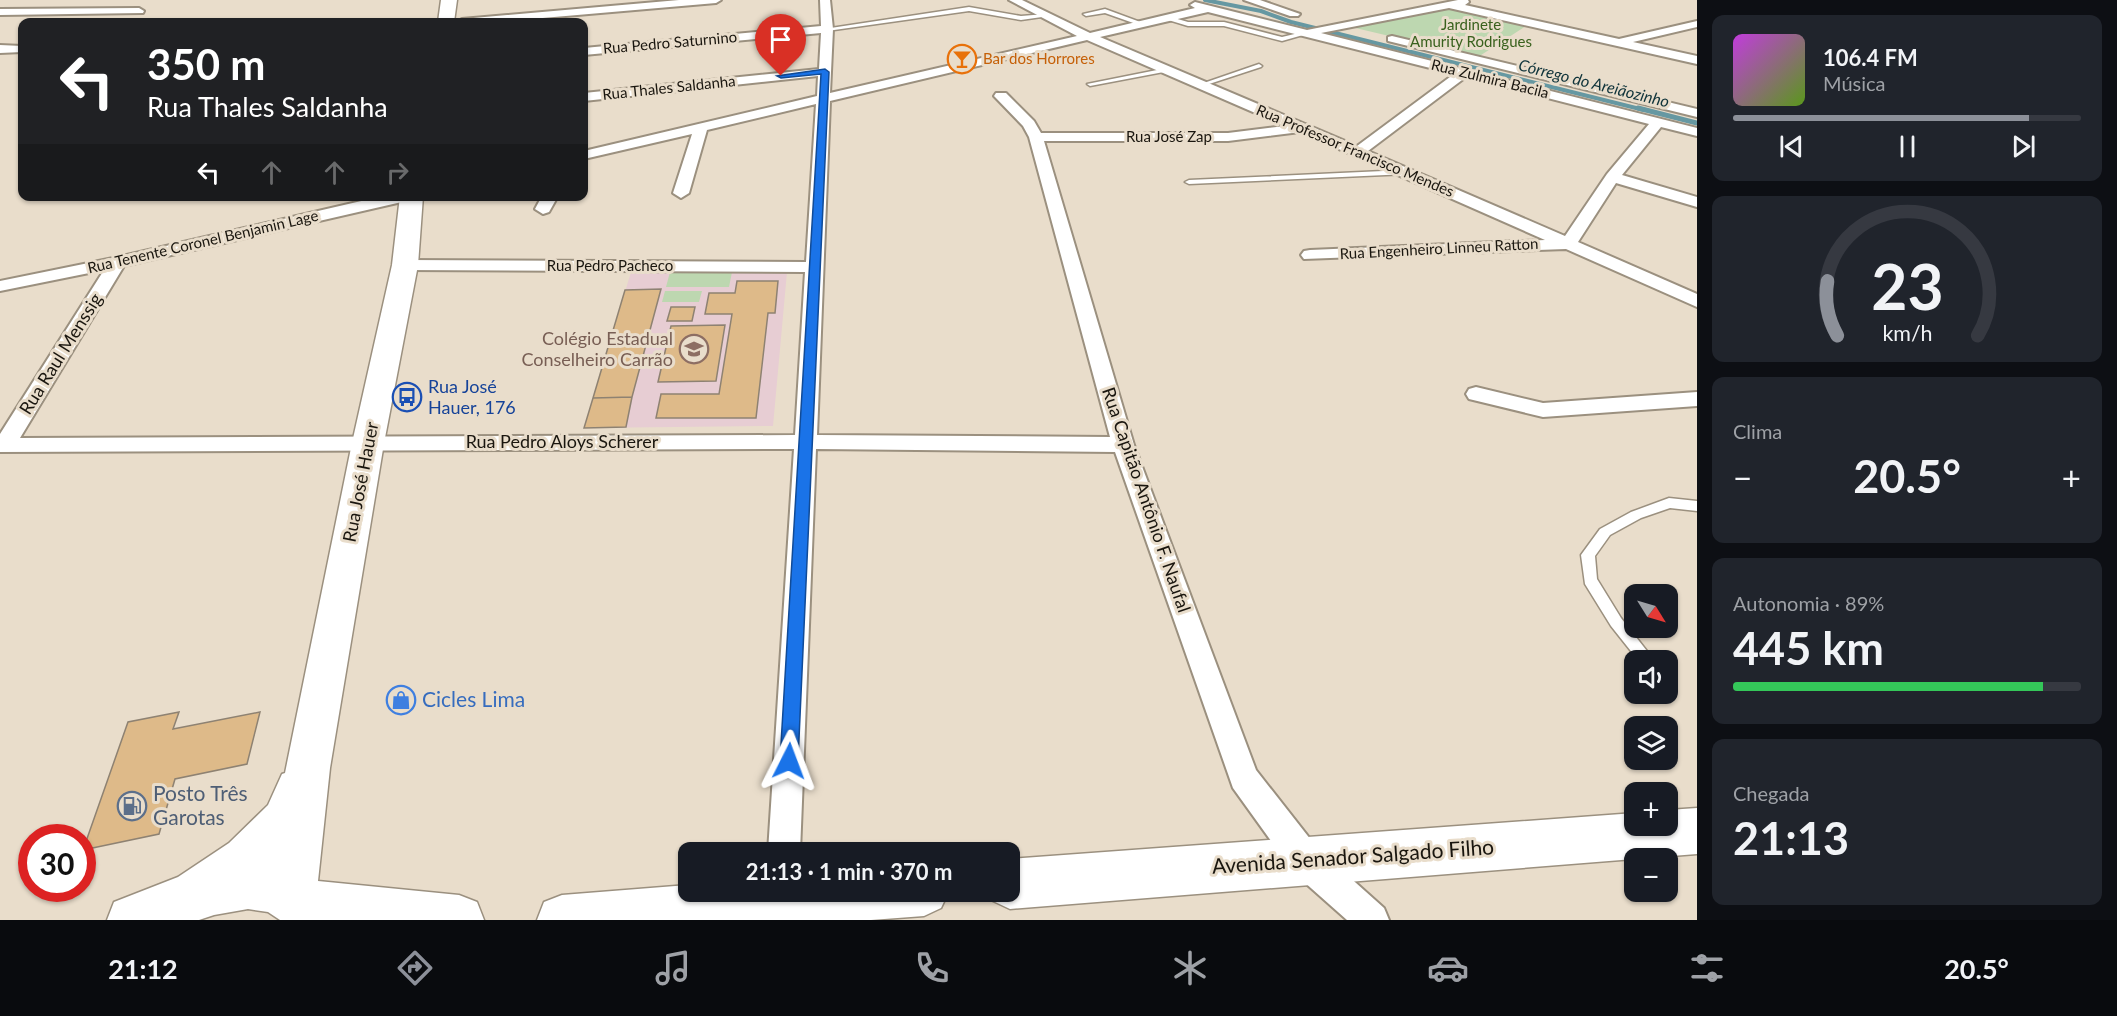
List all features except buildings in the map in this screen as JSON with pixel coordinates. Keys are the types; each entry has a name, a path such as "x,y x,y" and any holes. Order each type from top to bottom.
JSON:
{"main road":[{"path":"447,18 449,0"},
{"name":"Rua José Hauer","path":"295,907 308,768 368,443 405,265 411,201"},
{"name":"Rua José Hauer","path":"185,901 246,860 284,821 308,768"},
{"name":"Avenida Senador Salgado Filho","path":"1020,883 1697,831"},
{"path":"132,920 225,887 262,886 295,907 459,920"},
{"path":"562,920 669,916 752,902"}],"street":[{"path":"0,23 30,0"},
{"path":"508,18 716,0"},
{"path":"785,842 824,99 827,29 825,0"},
{"name":"Rua Professor Francisco Mendes","path":"1014,0 1089,37 1697,300"},
{"name":"Rua Zulmira Bacila","path":"1249,0 1340,26 1697,113"},
{"path":"1307,33 1478,0"},
{"name":"Rua Zulmira Bacila","path":"1188,3 1697,132"},
{"path":"1450,5 1697,60"},
{"path":"588,154 1210,8"},
{"path":"0,12 140,11"},
{"path":"1616,42 1697,24"},
{"name":"Rua Pedro Saturnino","path":"588,51 827,29"},
{"path":"0,49 18,49"},
{"name":"Rua Thales Saldanha","path":"588,97 825,72"},
{"path":"1358,152 1464,73"},
{"name":"Rua Capitão Antônio F. Naufal","path":"1001,96 1029,124 1036,136 1123,445 1244,778 1306,861 1372,920"},
{"path":"1568,244 1612,177 1658,122"},
{"path":"681,193 701,127"},
{"name":"Rua José Zap","path":"1036,136 1228,137 1302,128"},
{"path":"1612,177 1697,202"},
{"name":"Rua Tenente Coronel Benjamin Lage","path":"0,286 118,262 384,201"},
{"name":"Rua Engenheiro Linneu Ratton","path":"1310,255 1568,244"},
{"name":"Rua Raul Menssig","path":"2,445 118,262"},
{"name":"Rua Pedro Pacheco","path":"405,265 815,267"},
{"path":"1476,394 1543,410 1697,399"},
{"name":"Rua Pedro Aloys Scherer","path":"2,445 806,442 1123,445"}],"lane":[{"path":"827,29 969,9 1020,18 1046,16"},
{"path":"1086,14 1106,11 1141,24"},
{"path":"1167,18 1188,24 1224,24 1282,39 1307,33"},
{"path":"1200,85 1259,66"},
{"path":"1090,84 1167,70"},
{"path":"1189,182 1405,172"},
{"path":"1639,650 1616,622 1590,580 1588,555 1605,532 1636,515 1669,503 1697,506"}],"shaded area":[{"name":"Colégio Estadual Conselheiro Carrão","path":"631,272 787,272 773,426 584,428"}],"green space":[{"name":"Jardinete Amurity Rodrigues","path":"1450,7 1529,24 1478,57 1347,26"},
{"path":"670,272 732,272 729,287 666,287"},
{"path":"665,291 702,291 699,302 662,302"}],"waterway":[{"name":"Córrego do Areiãozinho","path":"1205,0 1261,11 1291,22 1644,110"},
{"name":"Córrego do Areiãozinho","path":"1638,108 1697,123"}],"place":[{"name":"Bar dos Horrores","path":"962,59"},
{"name":"Colégio Estadual Conselheiro Carrão","path":"694,349"},
{"name":"Rua José Hauer, 176","path":"407,397"},
{"name":"Cicles Lima","path":"401,700"},
{"name":"Posto Três Garotas","path":"132,806"}],"route":[{"path":"781,76 825,72 789,761"}]}
